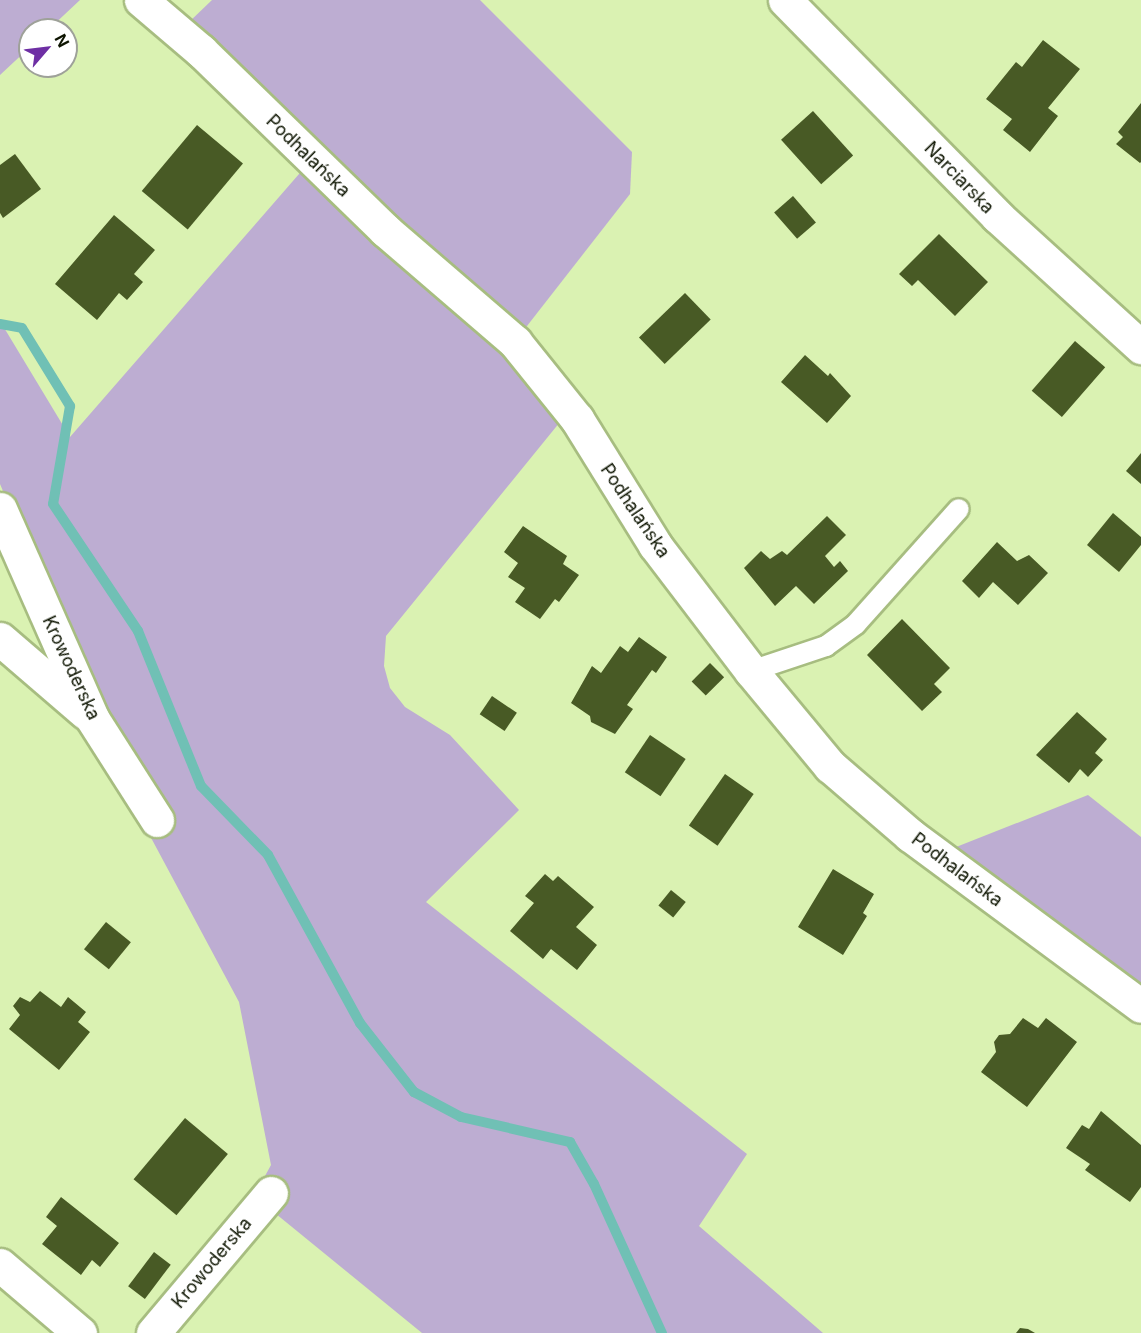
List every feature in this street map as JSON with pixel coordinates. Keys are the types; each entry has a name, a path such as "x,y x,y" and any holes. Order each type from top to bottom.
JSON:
{"street":[{"name":"Podhalańska","path":"141,0 201,51 385,230 515,342 577,419 649,536 751,671 830,766 876,808 1141,1006"},
{"name":"Narciarska","path":"785,0 997,216 1141,348"},
{"name":"Krowoderska","path":"0,509 92,718 157,820"},
{"path":"0,639 92,718"},
{"name":"Krowoderska","path":"153,1333 271,1193"},
{"path":"0,1265 80,1333"}],"lane":[{"path":"751,671 826,646 856,624 959,509"}],"shaded area":[{"path":"0,0 80,0 61,18 18,18 18,58 0,75"},
{"path":"212,0 480,0 632,152 630,194 520,335 186,25"},
{"path":"306,166 510,347 560,422 386,636 384,666 390,688 405,707 450,735 519,810 426,902 747,1154 699,1226 823,1333 422,1333 254,1196 271,1165 239,1002 149,834 0,484 0,321 70,437"},
{"path":"1088,795 1141,837 1141,998 946,851"}],"building":[{"path":"1043,40 1080,69 1048,108 1058,116 1030,152 1003,130 1012,119 986,99 1016,62 1022,67"},
{"path":"1141,103 1140,163 1116,144 1123,137 1118,132"},
{"path":"813,111 853,156 821,184 781,140"},
{"path":"197,125 243,164 188,229 142,191"},
{"path":"15,154 41,189 3,218 0,213 0,165"},
{"path":"793,196 816,222 797,239 774,212"},
{"path":"114,215 155,250 134,274 143,282 127,300 119,293 97,320 55,284"},
{"path":"939,234 988,282 955,316 918,280 912,286 899,274"},
{"path":"685,293 711,320 665,364 639,337"},
{"path":"1075,341 1105,367 1062,417 1032,391"},
{"path":"805,355 828,376 830,373 851,396 827,423 781,382"},
{"path":"1141,453 1141,484 1126,471"},
{"path":"1113,513 1141,537 1141,545 1119,572 1087,545"},
{"path":"827,516 846,535 825,556 834,567 840,561 848,571 814,604 796,586 775,606 744,568 761,551 770,559 782,551 787,555"},
{"path":"523,526 567,556 563,564 579,575 559,602 555,599 540,619 515,602 525,588 508,577 518,563 504,552"},
{"path":"997,542 1017,561 1029,555 1048,573 1018,605 993,582 979,598 962,581"},
{"path":"902,619 950,668 934,684 942,692 922,711 867,655"},
{"path":"639,637 667,657 656,673 652,670 627,705 633,709 615,734 591,722 590,716 571,703 592,666 601,673 620,646 628,652"},
{"path":"710,663 724,677 706,696 692,681"},
{"path":"492,696 517,713 505,731 480,714"},
{"path":"1077,712 1107,739 1095,753 1103,760 1088,777 1080,769 1069,783 1036,755"},
{"path":"650,735 686,759 660,796 625,772"},
{"path":"725,774 754,794 718,846 689,826"},
{"path":"833,869 874,894 863,913 867,916 843,955 798,927"},
{"path":"545,874 553,881 558,876 594,907 576,927 597,945 577,970 551,949 543,959 510,931 534,903 525,896"},
{"path":"671,890 686,902 673,918 658,906"},
{"path":"106,922 131,942 109,969 84,949"},
{"path":"40,991 61,1007 68,997 86,1012 78,1022 90,1032 59,1070 9,1029 20,1015 13,1006 20,997 30,1002"},
{"path":"1023,1018 1038,1028 1046,1018 1077,1042 1027,1107 981,1072 996,1052 994,1042 999,1035 1010,1034"},
{"path":"1101,1111 1141,1145 1141,1187 1130,1202 1085,1170 1090,1164 1066,1148 1082,1125 1089,1129"},
{"path":"185,1118 228,1154 176,1215 134,1179"},
{"path":"61,1197 119,1243 100,1267 92,1260 81,1275 42,1244 57,1226 46,1217"},
{"path":"154,1252 171,1265 145,1299 128,1286"},
{"path":"1020,1328 1028,1329 1035,1333 1016,1333"}],"waterway":[{"path":"0,324 22,328 70,406 53,504 138,631 201,786 268,855 360,1023 414,1092 461,1117 570,1142 594,1184 662,1333"}]}
